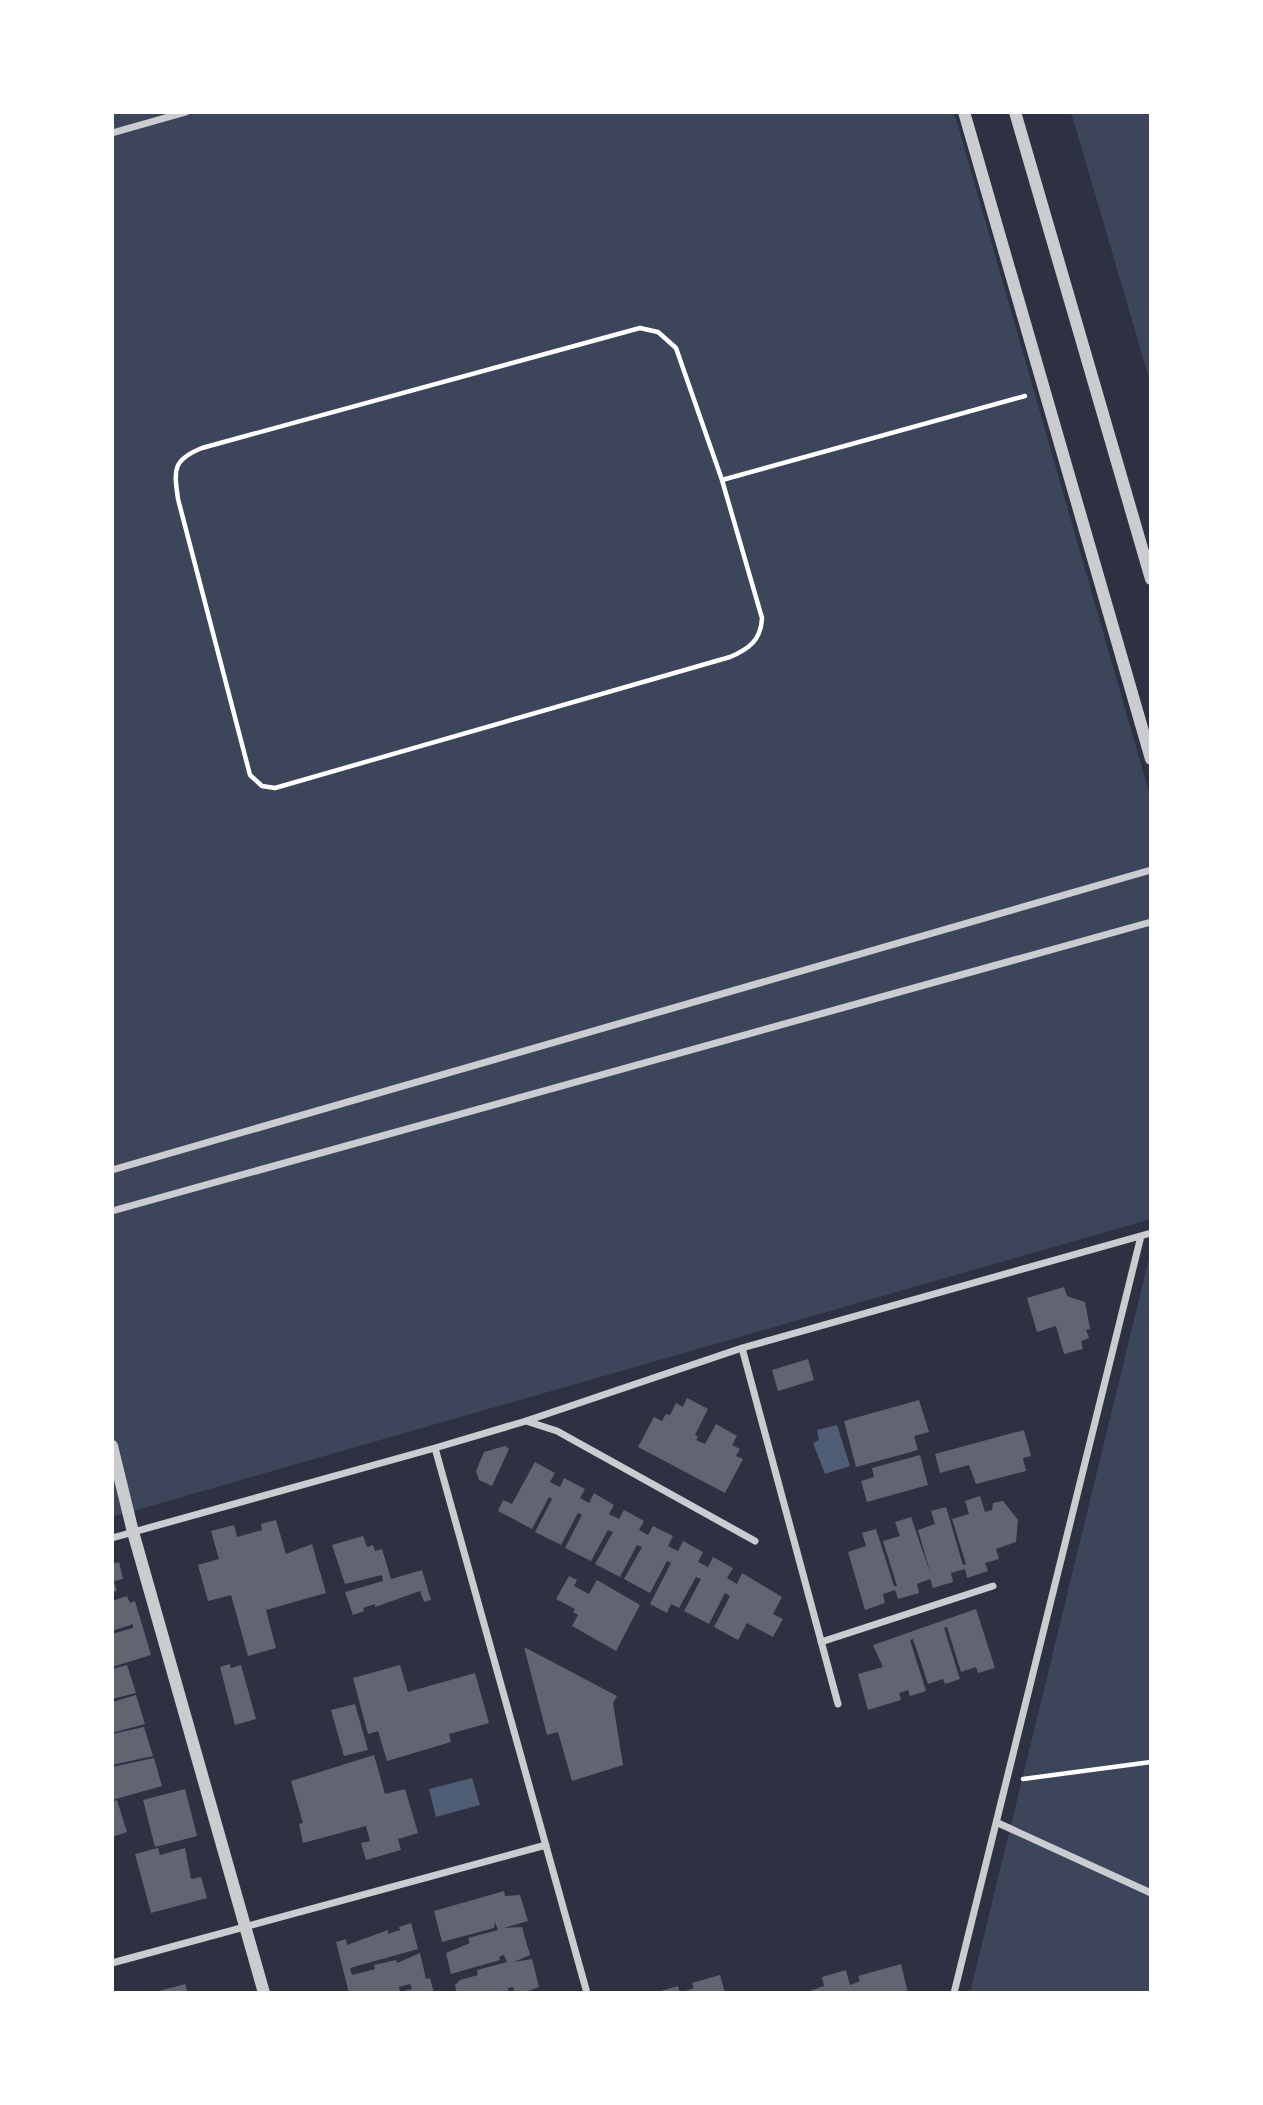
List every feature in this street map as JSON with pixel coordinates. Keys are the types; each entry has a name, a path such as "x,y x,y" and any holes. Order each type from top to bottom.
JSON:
{"street":[{"path":"112,133 186,112"},
{"path":"964,112 1151,759"},
{"path":"1015,112 1151,579"},
{"path":"112,1170 1151,870"},
{"path":"112,1212 1151,922"},
{"path":"112,1538 526,1421 742,1348 1151,1233"},
{"path":"954,1993 1009,1781 1141,1236"},
{"path":"742,1348 838,1704"},
{"path":"526,1421 557,1431 755,1541"},
{"path":"112,1446 133,1532 264,1993"},
{"path":"435,1448 587,1993"},
{"path":"821,1642 993,1586"},
{"path":"998,1823 1151,1893"},
{"path":"112,1963 546,1845"}],"path":[{"path":"640,328 658,332 676,348 722,480 762,618 761,632 742,652 275,788 261,786 250,775 178,499 174,471 187,454 640,328"},
{"path":"722,480 1043,391"},
{"path":"1009,1781 1151,1762"}],"shaded area":[{"path":"112,112 954,112 1151,799 1151,1219 112,1517"},
{"path":"1071,112 1151,112 1151,385"},
{"path":"1151,1250 1151,1993 970,1993"},
{"path":"837,1425 850,1466 825,1474 813,1443 819,1440 817,1430"},
{"path":"472,1778 480,1805 436,1817 429,1789"}],"building":[{"path":"1064,1287 1067,1296 1085,1302 1090,1329 1086,1330 1089,1338 1081,1341 1083,1349 1064,1354 1056,1326 1037,1332 1027,1298"},
{"path":"808,1359 814,1380 778,1391 772,1370"},
{"path":"687,1398 708,1409 695,1435 698,1437 696,1440 705,1444 716,1424 737,1436 732,1445 740,1449 736,1456 743,1459 725,1493 638,1447 654,1417 662,1421 666,1414 670,1415 676,1403 683,1407"},
{"path":"919,1400 929,1432 914,1436 918,1450 856,1467 844,1421"},
{"path":"1024,1430 1031,1456 1023,1458 1026,1471 976,1484 969,1465 940,1473 935,1454"},
{"path":"505,1446 509,1449 492,1486 479,1480 476,1471 484,1452"},
{"path":"920,1455 928,1485 867,1502 861,1481 874,1477 872,1468"},
{"path":"535,1462 555,1473 550,1482 560,1487 564,1478 585,1489 580,1498 589,1503 594,1493 614,1505 609,1514 619,1519 624,1510 644,1521 639,1530 648,1535 653,1526 673,1536 668,1546 678,1551 683,1541 703,1552 698,1562 708,1567 713,1557 733,1568 727,1578 737,1584 742,1573 782,1597 773,1614 783,1619 773,1637 747,1623 738,1640 714,1627 730,1596 725,1593 709,1624 684,1611 701,1579 696,1577 679,1608 671,1604 667,1613 650,1604 671,1563 667,1561 650,1593 624,1579 642,1547 637,1545 620,1577 595,1564 613,1532 608,1530 591,1561 565,1548 582,1515 578,1513 561,1545 535,1532 552,1499 549,1497 532,1529 498,1511 503,1500 512,1504"},
{"path":"980,1496 985,1512 992,1510 993,1503 1003,1501 1018,1520 1016,1542 996,1549 999,1559 985,1563 988,1571 967,1578 965,1569 951,1573 953,1582 933,1588 930,1579 917,1584 919,1593 898,1599 895,1590 883,1594 885,1603 865,1610 848,1552 866,1546 862,1533 876,1529 894,1586 897,1586 883,1541 900,1536 895,1522 911,1517 931,1575 918,1530 935,1524 931,1511 946,1507 963,1565 966,1564 952,1519 969,1514 965,1501"},
{"path":"276,1520 286,1554 312,1544 326,1593 266,1610 276,1648 248,1656 231,1595 208,1601 198,1565 219,1559 211,1531 234,1525 237,1537 262,1530 261,1524"},
{"path":"363,1536 367,1547 373,1545 375,1551 382,1549 391,1579 422,1570 431,1600 424,1602 420,1591 375,1607 375,1604 363,1608 364,1611 353,1615 345,1592 383,1581 382,1575 345,1584 332,1545"},
{"path":"119,1562 123,1579 114,1581 117,1591 112,1592 112,1564"},
{"path":"569,1576 577,1580 574,1586 589,1594 597,1580 640,1605 616,1651 572,1626 578,1615 573,1612 575,1609 556,1599"},
{"path":"127,1596 130,1603 135,1601 151,1655 112,1667 112,1634 133,1628 133,1624 112,1631 112,1601"},
{"path":"976,1609 995,1668 978,1673 976,1667 961,1672 947,1627 944,1628 960,1679 945,1684 943,1679 928,1684 913,1639 910,1640 926,1691 910,1696 908,1690 899,1693 901,1700 868,1710 858,1674 883,1667 873,1645"},
{"path":"524,1647 617,1696 613,1703 623,1765 572,1781 558,1732 547,1735"},
{"path":"230,1664 231,1668 241,1665 256,1719 235,1725 220,1667"},
{"path":"127,1665 136,1693 112,1699 112,1669"},
{"path":"400,1665 408,1692 475,1673 489,1723 449,1734 451,1742 387,1761 378,1731 368,1734 353,1678"},
{"path":"136,1695 145,1724 112,1733 112,1702"},
{"path":"355,1704 368,1750 344,1756 331,1710"},
{"path":"144,1727 153,1756 112,1765 112,1734"},
{"path":"374,1755 385,1794 405,1789 418,1833 398,1839 401,1850 366,1860 361,1843 370,1841 366,1826 303,1843 299,1824 303,1823 291,1781"},
{"path":"154,1758 162,1786 112,1800 112,1767"},
{"path":"185,1789 197,1836 155,1847 143,1800"},
{"path":"117,1800 127,1832 112,1837 112,1802"},
{"path":"158,1848 160,1855 185,1848 191,1879 201,1877 207,1898 151,1913 135,1854"},
{"path":"504,1891 505,1896 520,1895 528,1921 504,1928 522,1927 530,1955 514,1962 532,1959 539,1987 522,1993 515,1993 513,1987 508,1988 509,1993 457,1993 455,1985 460,1980 478,1975 477,1970 507,1962 504,1955 499,1957 500,1960 451,1974 446,1953 470,1943 468,1938 498,1930 495,1922 494,1928 442,1942 434,1911"},
{"path":"411,1923 418,1949 350,1968 352,1975 375,1969 374,1965 396,1960 397,1963 420,1953 426,1979 430,1978 434,1993 349,1993 336,1942 346,1939 347,1945 388,1930 388,1934 400,1930 399,1927","holes":["410,1984 412,1989 400,1992 399,1987"]},
{"path":"901,1964 908,1993 804,1993 824,1986 822,1977 846,1970 850,1985 860,1981 858,1976"},
{"path":"720,1975 725,1993 680,1993 694,1988 692,1983"},
{"path":"185,1984 188,1993 155,1993 155,1992"},
{"path":"678,1986 680,1993 657,1993 657,1992"}]}
